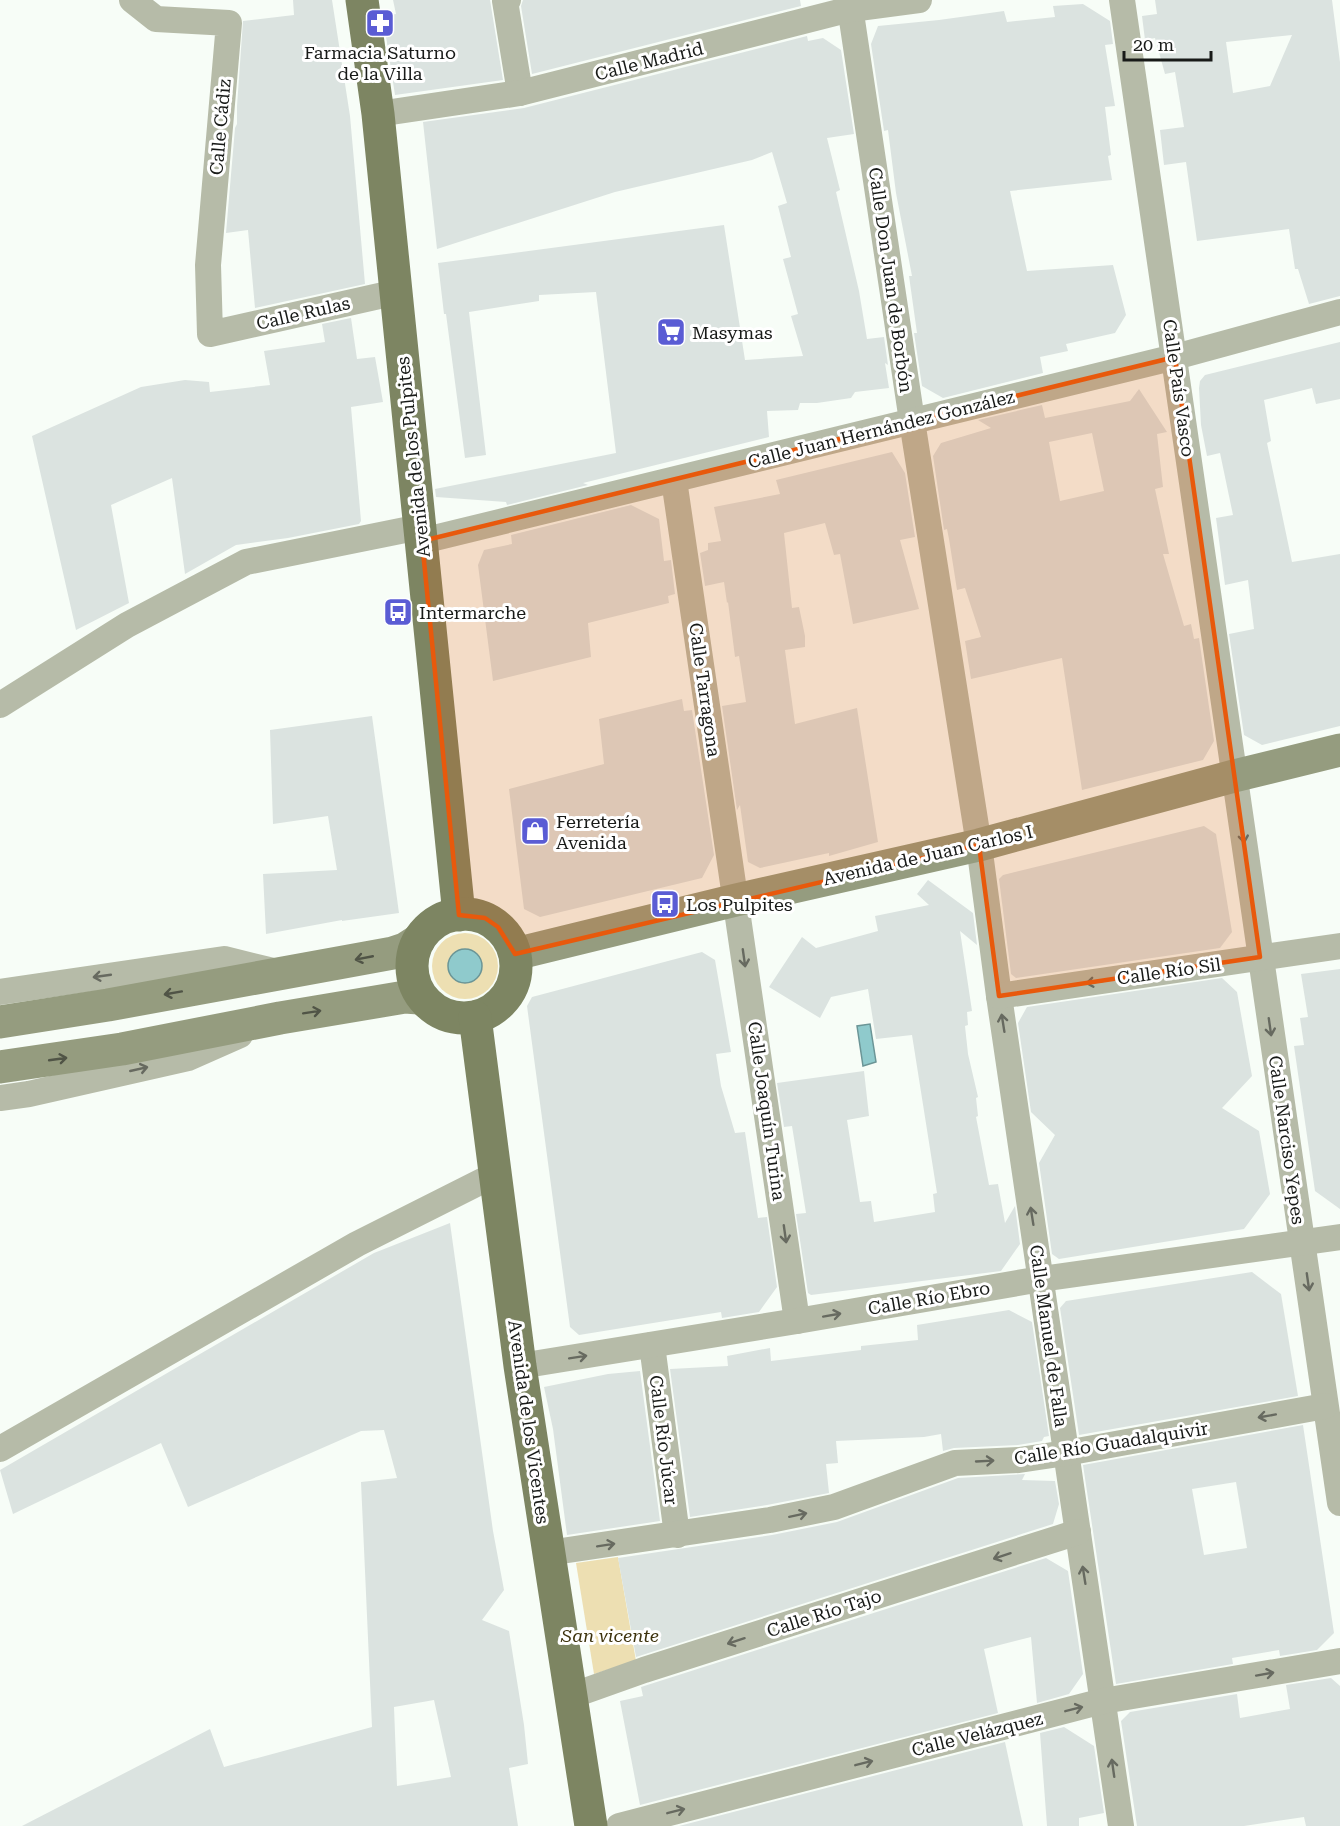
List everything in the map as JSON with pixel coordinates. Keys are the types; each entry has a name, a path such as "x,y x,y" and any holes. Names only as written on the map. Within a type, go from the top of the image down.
{"main road":[{"name":"Avenida de los Pulpites","path":"362,0 378,114 397,292 459,915"},
{"name":"Avenida de Juan Carlos I","path":"515,954 736,900 979,845 1234,776 1340,750"},
{"path":"0,1022 283,974 393,952 405,949 419,940 437,921 459,915 485,918 508,938 515,954 517,968 514,984 498,1007 486,1014 475,1017 453,1017 434,1009 418,991 412,966 419,940"},
{"path":"0,1067 122,1049 280,1018 405,997 425,1001"},
{"name":"Avenida de los Vicentes","path":"475,1017 520,1366 591,1826"}],"street":[{"name":"Calle Cádiz","path":"132,0 156,19 229,23 208,265 210,334"},
{"path":"508,0 505,1 520,93"},
{"name":"Calle Madrid","path":"378,114 520,93 850,5 919,0"},
{"name":"Calle País Vasco","path":"1122,0 1234,776"},
{"name":"Calle Don Juan de Borbón","path":"850,5 912,421 979,845"},
{"name":"Calle Rulas","path":"210,334 397,292"},
{"name":"Calle Juan Hernández González","path":"0,705 127,625 246,562 421,534 674,480 1174,357 1340,312"},
{"name":"Calle Tarragona","path":"674,480 736,900"},
{"name":"Calle Narciso Yepes","path":"1234,776 1340,1503"},
{"name":"Calle Manuel de Falla","path":"979,845 999,996 1121,1826"},
{"name":"Calle Joaquín Turina","path":"736,900 797,1321"},
{"name":"Calle Río Sil","path":"999,996 1340,946"},
{"path":"0,992 224,959 283,974"},
{"path":"0,1098 29,1094 188,1058 280,1018"},
{"path":"0,1449 357,1244 494,1175"},
{"name":"Calle Río Ebro","path":"520,1366 1041,1279 1340,1237"},
{"name":"Calle Río Júcar","path":"652,1345 676,1535"},
{"name":"Calle Río Guadalquivir","path":"548,1553 770,1520 834,1507 955,1463 1019,1460 1066,1453 1325,1406"},
{"name":"Calle Río Tajo","path":"570,1696 1078,1532"},
{"name":"Calle Velázquez","path":"619,1826 1103,1701 1340,1661"}],"highlighted area":[{"path":"1175,357 1260,957 999,996 979,845 515,954 498,927 485,918 459,915 422,541"}],"green space":[{"path":"465,933 478,935 488,943 496,953 498,966 496,979 488,989 478,997 465,999 452,997 442,989 434,979 432,966 434,953 442,943 452,935"},
{"name":"San vicente","path":"618,1557 636,1661 594,1674 576,1563"}],"water":[{"path":"465,949 477,954 482,966 477,978 465,983 453,978 448,966 453,954"},
{"path":"870,1024 876,1062 863,1066 857,1026"}],"building":[{"path":"293,0 332,0 350,116 365,284 255,308 248,230 226,233 237,124 243,21 294,15"},
{"path":"393,0 490,0 503,80 395,95 383,17 396,14"},
{"path":"523,0 800,0 801,6 532,74 521,6"},
{"path":"1155,0 1332,0 1340,62 1340,296 1309,304 1298,269 1295,269 1289,229 1197,241 1186,162 1164,165 1160,130 1184,127 1175,72 1165,74 1155,38 1145,40 1142,16 1157,14","holes":["1292,35 1270,86 1233,93 1226,42"]},
{"path":"1083,4 1110,21 1113,44 1105,45 1115,106 1105,107 1112,180 1010,191 1027,271 1113,265 1126,315 1115,333 1066,344 1068,351 1040,357 1043,373 943,398 922,386 914,333 917,333 909,276 912,276 896,193 888,130 884,131 871,44 878,26 1004,11 1007,22 1055,17 1053,6"},
{"path":"807,36 808,41 823,38 841,50 854,134 827,138 840,190 836,192 859,291 867,339 884,337 889,388 855,392 851,398 800,403 798,410 767,411 769,437 583,483 588,485 507,505 506,502 436,497 435,489 616,453 596,292 539,295 539,301 469,312 486,455 465,458 438,263 724,225 745,360 803,356 791,316 798,314 783,259 791,257 778,206 787,203 772,152 752,160 615,192 437,249 423,122 524,108"},
{"path":"351,318 357,359 375,357 383,402 351,407 361,521 359,524 288,538 236,545 185,574 172,478 111,505 129,603 76,630 32,436 141,387 185,380 209,382 210,392 270,385 264,351 325,342 322,324"},
{"path":"1340,342 1340,399 1316,404 1312,388 1264,400 1271,441 1267,443 1292,562 1340,554 1340,726 1262,745 1244,735 1229,634 1254,629 1248,580 1225,585 1216,518 1233,515 1220,453 1207,456 1201,425 1200,381 1205,375"},
{"path":"1139,389 1167,432 1157,434 1163,487 1155,489 1169,554 1163,554 1184,626 1191,624 1194,639 1199,638 1214,741 1203,760 1082,790 1062,658 971,679 965,641 981,637 965,588 957,590 947,529 944,530 933,456 941,443 991,428 978,420 1042,405 1045,418 1130,401","holes":["1092,433 1104,491 1060,501 1049,442"]},
{"path":"892,452 905,473 915,537 900,540 919,609 853,624 840,554 834,555 825,523 784,533 792,608 799,607 805,636 805,647 785,650 795,724 857,708 878,842 829,856 829,853 760,868 748,862 740,805 737,810 722,706 746,702 739,656 735,657 724,582 705,586 700,553 708,550 708,543 721,541 714,507 780,494 776,480"},
{"path":"631,505 659,519 664,561 671,560 675,594 668,596 669,603 588,623 591,657 493,681 478,565 484,550 512,544 511,535"},
{"path":"682,699 684,711 692,710 714,855 702,878 540,917 524,909 509,789 604,764 599,719"},
{"path":"372,716 399,913 342,920 266,934 263,874 337,870 328,816 273,824 270,730"},
{"path":"1204,826 1216,834 1232,932 1220,948 1016,978 1011,974 999,879 1003,875"},
{"path":"928,880 973,913 977,945 960,931 972,1011 967,1012 968,1025 965,1026 968,1054 978,1097 976,1098 978,1116 976,1117 989,1185 998,1184 1005,1223 1015,1206 1020,1244 1001,1271 811,1295 808,1293 796,1214 806,1213 792,1126 784,1127 777,1083 864,1071 869,1116 847,1120 860,1202 871,1201 874,1222 935,1212 933,1194 937,1193 912,1035 876,1039 868,989 831,997 820,1018 769,987 802,937 816,948 878,931 875,916 929,905 917,894"},
{"path":"702,952 715,960 731,1052 716,1054 721,1086 735,1133 745,1132 758,1218 767,1217 777,1287 759,1312 722,1318 721,1312 579,1335 570,1327 527,1006 532,997"},
{"path":"1340,969 1340,1209 1315,1191 1294,1046 1304,1045 1300,1018 1308,1017 1301,974"},
{"path":"1222,978 1237,992 1252,1076 1222,1108 1259,1131 1270,1194 1244,1229 1059,1259 1052,1254 1039,1163 1055,1135 1031,1112 1018,1023 1027,1007"},
{"path":"450,1223 493,1531 504,1590 482,1620 509,1631 524,1725 528,1764 509,1768 518,1826 22,1826 210,1729 224,1767 372,1727 361,1482 397,1478 384,1430 361,1431 188,1507 161,1443 13,1514 0,1470 374,1253","holes":["434,1700 451,1777 397,1786 394,1707"]},
{"path":"1252,1272 1281,1294 1298,1396 1079,1435 1060,1308 1066,1301"},
{"path":"1009,1310 1032,1322 1049,1436 1044,1437 1042,1441 1018,1445 954,1448 943,1451 941,1434 924,1437 836,1441 838,1463 826,1464 829,1493 690,1517 670,1369 728,1366 727,1356 770,1348 771,1361 861,1350 861,1346 918,1340 917,1325"},
{"path":"640,1371 660,1521 567,1535 553,1429 544,1387 608,1374"},
{"path":"1303,1425 1334,1633 1317,1650 1280,1656 1279,1650 1232,1658 1233,1664 1116,1684 1083,1465","holes":["1236,1482 1247,1548 1204,1555 1192,1489"]},
{"path":"1025,1474 1022,1480 1055,1481 1059,1504 1053,1524 636,1657 618,1558 772,1535 837,1522 958,1478"},
{"path":"1046,1558 1068,1571 1083,1674 1069,1694 1037,1703 1031,1637 984,1649 998,1713 640,1805 620,1701 643,1696 641,1687"},
{"path":"1331,1678 1340,1686 1340,1826 1306,1826 1304,1817 1244,1826 1137,1826 1121,1721 1130,1712 1237,1694 1240,1718 1290,1709 1286,1685"},
{"path":"1064,1727 1094,1746 1104,1813 1079,1818 1079,1826 1047,1826 1040,1733"},
{"path":"1005,1742 1023,1826 679,1826"}],"place":[{"name":"Farmacia Saturno de la Villa","path":"380,23"},
{"name":"Masymas","path":"671,332"},
{"name":"Intermarche","path":"398,612"},
{"name":"Ferretería Avenida","path":"535,831"},
{"name":"Los Pulpites","path":"665,904"}]}
